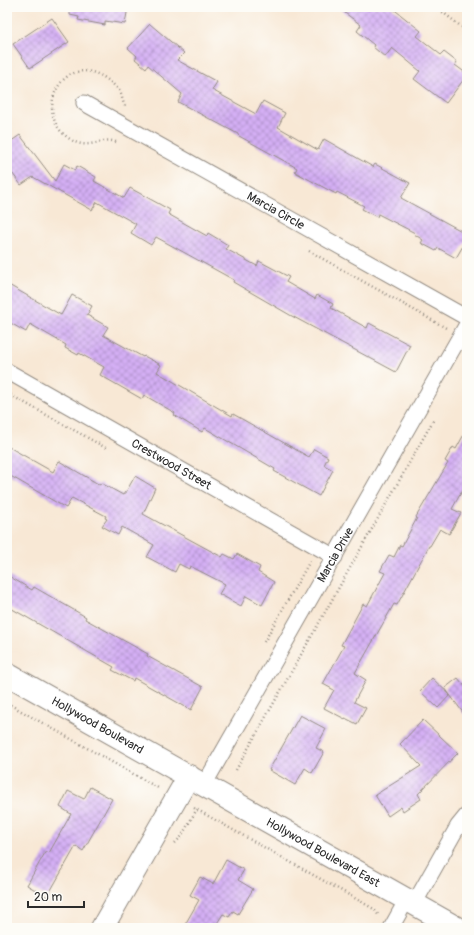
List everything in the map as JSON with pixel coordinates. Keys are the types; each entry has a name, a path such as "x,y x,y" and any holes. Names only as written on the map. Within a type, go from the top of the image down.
{"street":[{"name":"Marcia Circle","path":"84,103 467,318"},
{"name":"Marcia Drive","path":"196,780 335,557 467,324"},
{"name":"Crestwood Street","path":"7,371 335,557"},
{"name":"Hollywood Boulevard","path":"7,674 196,780"},
{"path":"102,928 176,798 196,780"},
{"name":"Hollywood Boulevard East","path":"196,780 411,902 432,922 457,928"},
{"path":"392,927 411,902 458,826 467,815"}],"path":[{"path":"436,7 467,31"},
{"path":"236,770 436,417"},
{"path":"7,703 374,909 382,919 392,927"}],"building":[{"path":"70,7 128,7 125,24 105,21 105,25 78,20 79,17 70,15"},
{"path":"337,7 391,7 421,31 417,36 441,55 444,52 457,62 455,65 467,75 446,103 414,79 420,71 392,48 385,57 373,47 374,45 357,31 361,25"},
{"path":"52,18 69,42 30,68 13,44"},
{"path":"150,24 184,53 177,60 217,82 212,90 256,114 263,101 285,113 278,127 318,150 324,139 373,167 375,164 410,183 401,198 467,234 467,239 456,258 438,248 436,251 421,243 423,240 414,234 415,233 378,214 377,217 362,209 364,206 337,192 336,194 295,172 297,168 178,102 182,94 148,65 146,68 135,59 137,56 128,48"},
{"path":"20,135 55,181 64,164 75,170 77,166 96,177 94,181 124,198 130,188 170,210 168,214 207,236 208,233 228,245 226,249 257,266 259,261 289,277 286,282 315,299 317,295 333,304 331,308 367,328 369,323 410,345 396,372 290,315 233,282 234,280 156,237 151,245 131,233 136,224 97,202 92,210 33,177 21,185 7,166 7,144"},
{"path":"7,284 61,315 72,295 92,306 87,315 108,327 103,335 161,365 157,372 232,416 233,414 309,457 314,449 328,457 324,465 333,470 319,496 274,471 275,469 205,428 202,432 174,415 175,413 144,395 142,399 100,375 104,367 79,353 78,355 65,348 66,345 30,324 26,332 7,321"},
{"path":"467,429 467,482 452,509 461,513 449,534 440,529 429,546 397,605 394,604 355,673 366,680 354,702 366,708 357,724 324,708 334,690 323,684 344,646 341,645 363,604 367,606 385,573 380,571 389,555 394,557 400,545 402,546 417,518 416,517 448,463 445,461 453,447 456,449"},
{"path":"7,446 53,472 59,461 100,485 101,483 123,495 135,476 155,488 143,514 222,557 224,554 234,559 237,554 260,567 258,572 274,582 262,605 246,596 241,606 219,594 225,584 190,566 189,569 179,564 175,572 147,557 154,545 122,527 118,535 102,526 107,519 105,518 106,516 72,498 66,508 7,474"},
{"path":"7,575 32,590 34,587 86,617 85,619 148,654 147,656 203,687 191,710 134,678 133,681 112,670 114,667 7,606"},
{"path":"432,678 450,695 438,708 420,691"},
{"path":"458,678 467,689 467,718 445,688"},
{"path":"300,715 326,729 316,748 324,752 312,773 305,768 295,785 269,770"},
{"path":"423,720 458,753 418,794 421,799 403,811 401,807 388,816 375,795 421,766 400,744"},
{"path":"90,787 112,799 83,851 76,846 47,897 27,885 46,851 49,853 71,814 60,807 68,791 84,799"},
{"path":"226,860 244,870 238,880 253,889 238,914 233,911 229,917 223,914 214,928 183,928 199,900 190,895 200,877 213,884"}]}
